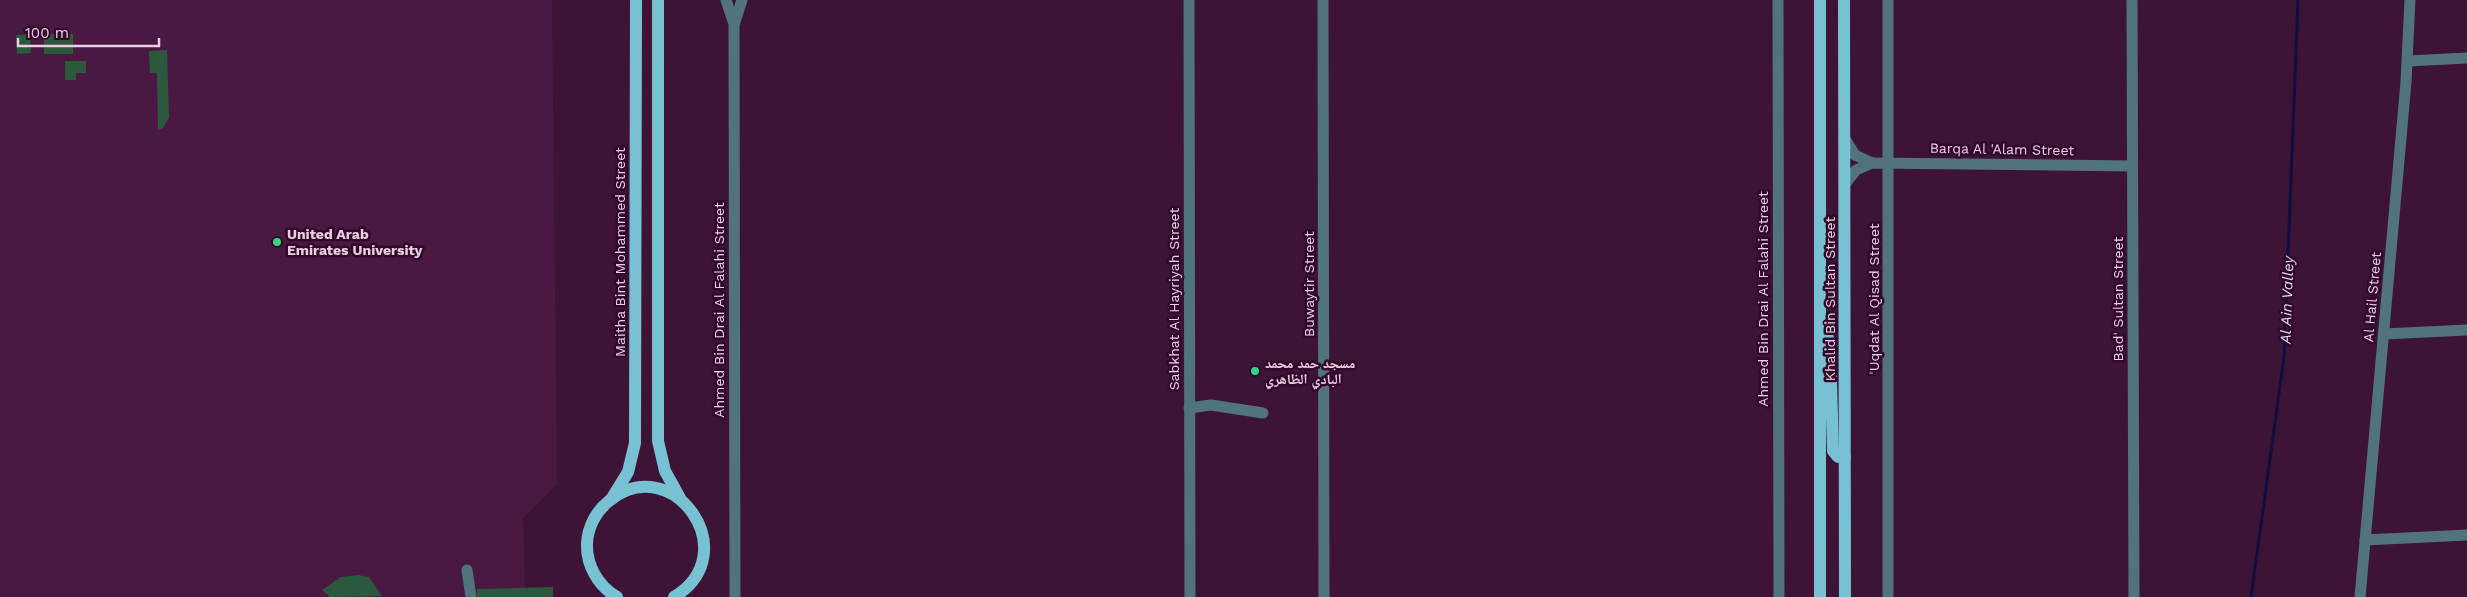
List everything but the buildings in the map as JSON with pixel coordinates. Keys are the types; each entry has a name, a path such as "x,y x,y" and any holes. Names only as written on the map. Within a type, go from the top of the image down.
{"main road":[{"name":"Maitha Bint Mohammed Street","path":"612,594 590,565 588,537 594,519 612,498 628,472 636,442 636,0"},
{"path":"658,0 658,433 660,456 665,471 680,498 698,519 704,546 698,572 677,596"},
{"name":"Khalid Bin Sultan Street","path":"1820,0 1820,597"},
{"name":"Khalid Bin Sultan Street","path":"1844,0 1845,597"},
{"path":"1820,313 1827,329 1830,347 1833,451 1838,457 1845,458"},
{"path":"612,498 621,493 641,488 661,489 680,498"}],"street":[{"name":"Ahmed Bin Drai Al Falahi Street","path":"726,0 734,24 735,597"},
{"name":"Ahmed Bin Drai Al Falahi Street","path":"734,24 742,0"},
{"name":"Sabkhat Al Hayriyah Street","path":"1189,0 1190,597"},
{"name":"Buwaytir Street","path":"1323,0 1324,597"},
{"name":"Ahmed Bin Drai Al Falahi Street","path":"1778,0 1779,597"},
{"name":"'Uqdat Al Qisad Street","path":"1888,0 1888,597"},
{"name":"Bad' Sultan Street","path":"2132,0 2134,597"},
{"name":"Al Hail Street","path":"2360,597 2408,61 2410,0"},
{"path":"2408,61 2467,58"},
{"path":"1845,139 1855,154 1872,163"},
{"path":"1845,184 1856,170 1872,163"},
{"name":"Barqa Al 'Alam Street","path":"1872,163 2132,166"},
{"path":"2384,334 2467,330"},
{"path":"1189,408 1211,405 1263,413"},
{"path":"2365,540 2467,536"},
{"path":"467,570 471,597"}],"shaded area":[{"name":"United Arab Emirates University","path":"0,0 552,0 557,484 523,518 525,588 553,587 553,597 0,597"}],"green space":[{"path":"30,34 31,53 17,54 16,35"},
{"path":"44,34 73,34 73,54 44,54"},
{"path":"167,50 169,118 163,128 158,130 157,73 150,73 149,51"},
{"path":"65,61 86,61 86,73 76,73 76,80 65,80"},
{"path":"358,575 369,577 382,596 330,597 322,590 341,577"},
{"path":"553,587 553,597 477,597 477,589"}],"waterway":[{"name":"Al Ain Valley","path":"2251,597 2284,357 2298,0"}],"place":[{"name":"United Arab Emirates University","path":"277,242"},
{"name":"مسجد حمد محمد البادي الظاهري","path":"1255,371"}]}
